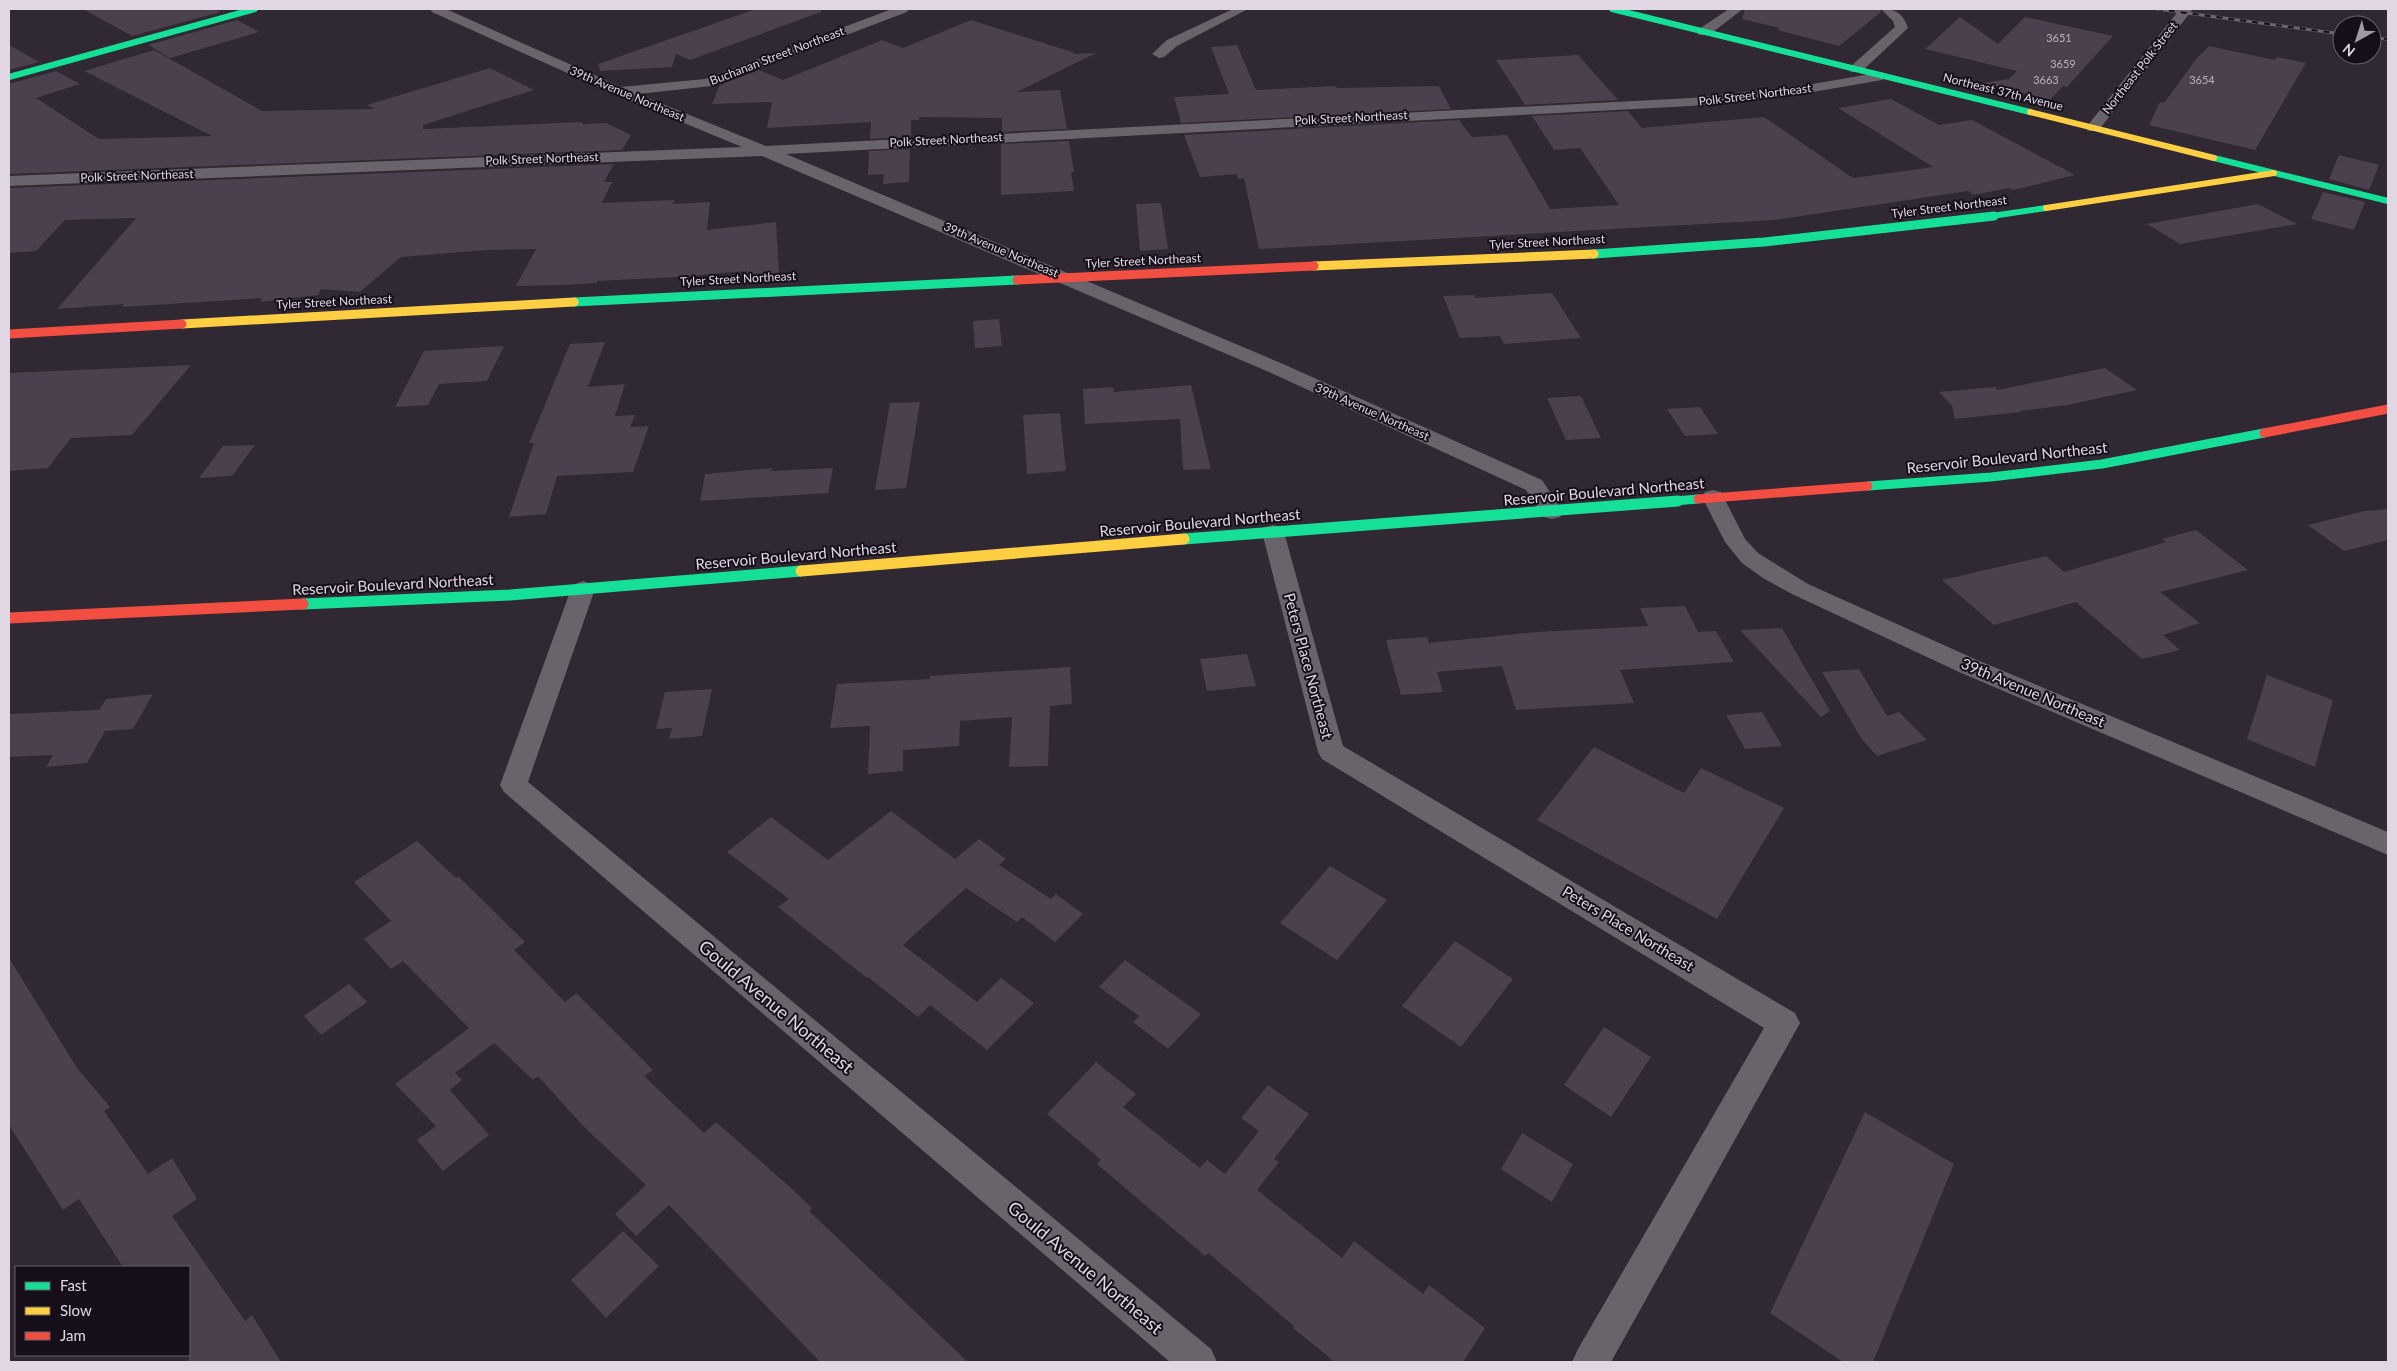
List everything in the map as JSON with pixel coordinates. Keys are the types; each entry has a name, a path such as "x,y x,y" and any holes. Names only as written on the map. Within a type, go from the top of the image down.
{"street":[{"path":"9,77 255,9"},
{"name":"39th Avenue Northeast","path":"436,9 619,92 1067,278 1276,368 1534,485 1552,512"},
{"name":"Buchanan Street Northeast","path":"619,92 707,83 903,9"},
{"path":"1159,54 1172,43 1242,9"},
{"name":"Northeast 37th Avenue","path":"1612,9 2388,201"},
{"path":"1704,32 1737,9"},
{"path":"1856,70 1902,28 1899,19 1887,9"},
{"name":"Northeast Polk Street","path":"2093,128 2164,34 2187,9"},
{"name":"Polk Street Northeast","path":"9,181 763,151 1691,102 1807,89 1882,76"},
{"name":"Tyler Street Northeast","path":"9,334 702,294 1627,252 1804,239 1982,218 2274,173"},
{"name":"Reservoir Boulevard Northeast","path":"9,618 500,595 1273,532 1552,512 1714,497 1991,477 2102,464 2388,410"},
{"name":"39th Avenue Northeast","path":"1714,497 1736,542 1750,558 1771,573 1800,589 1968,666 2388,844"},
{"name":"Peters Place Northeast","path":"1273,532 1331,752 1784,1023 1591,1362"},
{"name":"Gould Avenue Northeast","path":"583,589 513,785 1198,1362"}],"building":[{"path":"83,9 214,9 221,12 132,36"},
{"path":"756,9 821,9 821,12 690,60 676,54 672,67 600,71 598,64"},
{"path":"1745,9 1879,9 1881,12 1839,46 1777,30 1780,28 1742,19"},
{"path":"1960,17 1998,44 2025,17 2113,36 2067,87 2063,86 2050,100 1982,83 2009,79 2017,71 1925,49"},
{"path":"237,20 259,32 170,58 148,45"},
{"path":"971,20 1075,53 1072,54 1096,53 1017,92 1060,90 1067,129 1002,132 1002,118 920,117 919,120 911,120 911,137 870,139 871,122 767,128 772,102 712,104 720,85 759,70 783,80 882,40 903,48"},
{"path":"9,45 39,62 9,70"},
{"path":"1237,45 1256,90 1336,86 1337,88 1439,86 1451,109 1181,123 1174,97 1229,94 1211,47"},
{"path":"2209,46 2275,60 2277,57 2306,63 2255,150 2149,125 2160,102 2164,103 2197,58"},
{"path":"154,50 262,111 375,109 367,105 490,68 534,90 423,125 423,129 583,122 582,124 606,123 631,135 622,150 9,174 9,84 56,71 80,84 36,98 99,139 212,136 84,71"},
{"path":"1578,55 1618,100 1525,105 1496,60"},
{"path":"1891,99 1939,125 1972,120 2075,175 2013,190 2009,188 1973,195 1968,191 1775,220 1259,249 1244,178 1238,179 1237,174 1200,177 1184,135 1459,120 1472,137 1507,135 1550,209 1619,205 1580,148 1554,150 1532,116 1628,111 1642,128 1764,117 1853,178 1933,167 1838,108"},
{"path":"1069,141 1074,172 1071,172 1074,191 1001,195 1001,144"},
{"path":"910,149 909,182 883,184 884,174 868,175 869,151"},
{"path":"2339,155 2379,165 2369,190 2329,179"},
{"path":"614,164 604,182 612,182 602,203 675,200 672,204 710,202 707,230 776,222 779,273 746,274 747,271 597,281 597,283 516,286 536,249 487,250 401,257 360,292 321,289 318,295 260,302 262,298 57,309 136,218 65,220 36,251 9,253 9,188"},
{"path":"2323,192 2365,202 2354,230 2311,219"},
{"path":"1161,203 1168,249 1140,251 1136,204"},
{"path":"2258,204 2297,224 2180,244 2147,224"},
{"path":"1552,293 1581,338 1504,344 1500,336 1460,338 1443,296 1474,295 1475,298"},
{"path":"999,319 1002,346 975,348 973,321"},
{"path":"605,342 588,387 625,384 615,416 635,415 630,427 649,426 633,472 557,476 546,514 509,517 534,443 529,443 570,344"},
{"path":"504,346 487,381 439,384 428,405 395,407 424,351"},
{"path":"191,365 132,435 71,438 48,468 9,471 9,373"},
{"path":"2105,368 2137,390 2067,405 1955,419 1952,406 1939,392 1995,387 1998,390"},
{"path":"1191,385 1211,469 1183,470 1180,419 1085,424 1083,389 1113,387 1114,392"},
{"path":"1581,396 1601,438 1566,440 1547,398"},
{"path":"920,402 906,488 875,490 890,403"},
{"path":"1700,407 1718,434 1685,436 1667,409"},
{"path":"1060,413 1066,471 1027,474 1023,415"},
{"path":"255,445 232,476 199,478 223,446"},
{"path":"772,468 771,471 833,468 828,493 700,501 705,474"},
{"path":"2388,509 2388,540 2344,551 2308,525 2365,511"},
{"path":"2196,530 2248,570 2160,592 2200,623 2163,635 2180,650 2142,659 2076,602 1994,625 1942,580 2046,556 2064,572 2166,542 2162,539"},
{"path":"1685,606 1698,632 1716,631 1734,662 1620,670 1634,703 1516,710 1502,666 1437,672 1443,692 1401,695 1386,640 1427,637 1429,643 1537,632 1648,626 1640,608"},
{"path":"1782,628 1830,711 1821,717 1740,630"},
{"path":"1247,654 1256,686 1207,691 1200,659"},
{"path":"1070,667 1072,704 1050,706 1048,766 1009,767 1012,717 960,721 959,746 903,750 903,771 868,774 870,726 830,728 837,684 930,679 930,676"},
{"path":"1859,669 1887,716 1899,712 1927,740 1877,756 1861,738 1822,672"},
{"path":"2267,675 2333,700 2315,767 2247,739"},
{"path":"712,689 702,736 669,739 672,728 656,729 665,692"},
{"path":"153,694 133,729 105,731 87,763 46,767 53,755 9,757 9,714 99,710 106,699"},
{"path":"1762,712 1782,746 1745,749 1726,715"},
{"path":"1594,747 1684,793 1701,768 1784,808 1717,919 1537,820"},
{"path":"891,811 955,859 979,839 1006,859 999,865 1051,899 1056,894 1083,914 1055,942 1022,917 1017,922 966,888 903,945 977,1002 1001,978 1034,1003 987,1050 930,1005 918,1017 778,907 789,899 727,852 771,817 828,860"},
{"path":"417,841 456,878 458,876 525,942 514,950 565,1002 576,993 653,1070 644,1076 704,1133 716,1122 790,1187 812,1208 809,1211 968,1362 820,1362 669,1205 636,1236 615,1214 646,1185 583,1126 538,1076 533,1080 494,1043 455,1073 462,1080 450,1090 489,1135 443,1171 417,1140 436,1126 395,1084 469,1028 403,961 391,969 364,939 391,921 354,882"},
{"path":"1330,866 1387,900 1337,960 1280,923"},
{"path":"1455,941 1513,979 1461,1047 1402,1006"},
{"path":"9,958 77,1068 110,1107 104,1111 148,1174 172,1158 197,1199 172,1216 245,1321 252,1315 281,1362 189,1362 190,1266 122,1266 79,1199 63,1210 9,1125"},
{"path":"1125,960 1201,1014 1168,1049 1133,1022 1139,1016 1099,987"},
{"path":"349,984 367,1002 321,1035 304,1016"},
{"path":"1604,1027 1651,1057 1611,1117 1564,1085"},
{"path":"1096,1062 1136,1094 1123,1107 1200,1168 1207,1160 1225,1174 1259,1131 1241,1118 1268,1085 1309,1114 1274,1159 1279,1162 1257,1190 1342,1258 1354,1241 1423,1294 1429,1285 1485,1328 1463,1362 1335,1362 1293,1328 1294,1326 1208,1253 1205,1256 1097,1164 1101,1160 1047,1114"},
{"path":"1865,1112 1954,1164 1873,1362 1843,1362 1770,1313"},
{"path":"1522,1133 1573,1164 1552,1202 1501,1169"},
{"path":"623,1231 659,1266 606,1318 571,1280"}],"railway":[{"path":"2157,9 2332,33"},
{"path":"2382,39 2388,39"}],"traffic: fast":[{"path":"9,77 255,9"},
{"path":"1612,9 2030,112"},
{"path":"2214,158 2388,201"},
{"path":"1594,254 1820,237 2046,208"},
{"path":"574,302 1017,280"},
{"path":"1868,486 1991,477 2102,464 2264,433"},
{"path":"1184,539 1698,499"},
{"path":"303,604 510,595 801,571"}],"traffic: slow":[{"path":"2030,112 2214,158"},
{"path":"2046,208 2274,173"},
{"path":"1314,266 1594,254"},
{"path":"182,324 574,302"},
{"path":"801,571 1184,539"}],"traffic: jam":[{"path":"1017,280 1314,266"},
{"path":"9,334 182,324"},
{"path":"2264,433 2388,409"},
{"path":"1698,499 1868,486"},
{"path":"9,618 303,604"}]}
